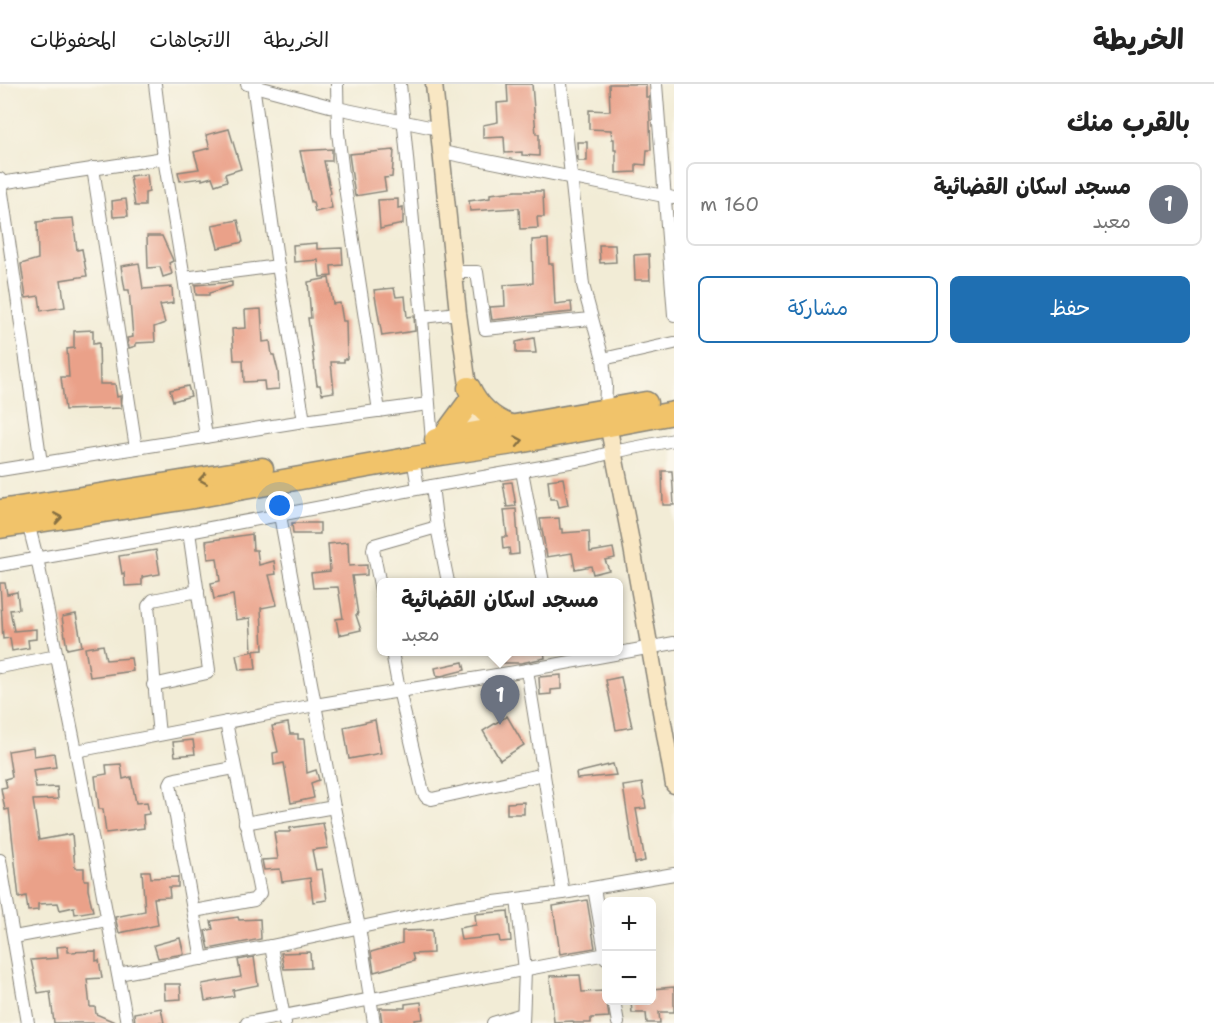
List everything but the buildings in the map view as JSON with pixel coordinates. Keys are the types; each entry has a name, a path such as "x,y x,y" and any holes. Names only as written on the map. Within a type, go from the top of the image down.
{"highway":[{"path":"437,440 470,394 485,412 510,426"},
{"path":"0,511 437,440 475,440 607,418 674,398"},
{"path":"0,527 413,458 475,440 510,426 674,413"}],"street":[{"path":"155,84 206,437"},
{"path":"337,84 343,174 379,411"},
{"path":"400,84 428,404 437,440"},
{"path":"434,84 458,313 475,440"},
{"path":"561,84 583,285 603,359 607,418 651,648 674,785"},
{"path":"656,84 670,198 674,315"},
{"path":"304,421 251,85 337,108 439,129"},
{"path":"442,152 670,198"},
{"path":"42,463 0,181 164,158"},
{"path":"93,168 136,447"},
{"path":"184,278 278,266"},
{"path":"455,272 477,272 485,329 591,319"},
{"path":"422,317 458,313"},
{"path":"603,359 674,343"},
{"path":"0,470 304,421 428,404"},
{"path":"0,564 588,459 674,440"},
{"path":"413,458 418,488"},
{"path":"522,471 542,578"},
{"path":"274,483 334,807 359,927 374,1023"},
{"path":"432,486 447,578"},
{"path":"28,523 38,558 127,1023"},
{"path":"378,578 374,545 437,527"},
{"path":"153,685 209,672 189,532"},
{"path":"159,734 148,606 153,600 198,591"},
{"path":"623,653 674,644"},
{"path":"0,667 57,656"},
{"path":"393,656 423,792 429,799 544,774"},
{"path":"557,656 558,664"},
{"path":"76,751 315,705 604,656"},
{"path":"527,670 563,893"},
{"path":"194,911 254,900 259,896 225,722"},
{"path":"202,959 170,784 176,778 234,768"},
{"path":"245,823 334,807"},
{"path":"0,860 28,1023"},
{"path":"118,974 271,946 456,907 563,893 674,874"},
{"path":"594,888 605,951"},
{"path":"493,1023 523,1019 525,970 517,899"},
{"path":"14,937 107,920"},
{"path":"271,946 284,1020"},
{"path":"247,1023 284,1020 370,1000 602,957"},
{"path":"615,1005 618,1023"}],"place":[{"name":"مسجد اسكان القضائية","path":"500,725"}]}
